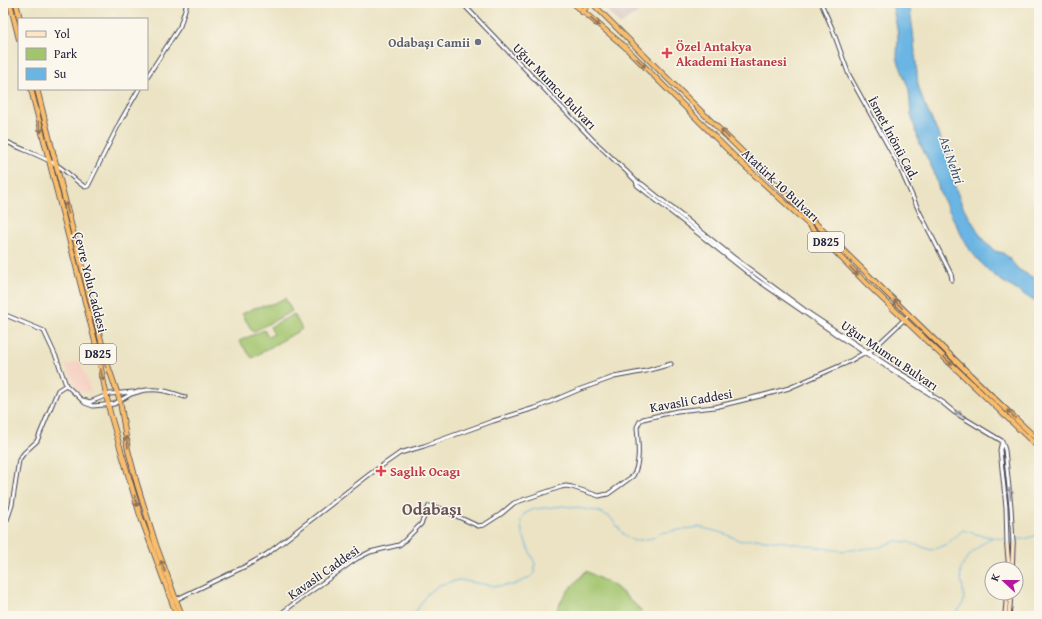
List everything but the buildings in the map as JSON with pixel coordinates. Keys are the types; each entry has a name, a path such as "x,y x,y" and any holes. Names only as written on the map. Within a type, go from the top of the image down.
{"highway":[{"path":"10,3 18,35"},
{"path":"16,3 20,18"},
{"name":"D825","path":"574,3 582,12"},
{"path":"582,12 591,3"},
{"name":"Atatürk 10 Bulvarı","path":"591,3 1039,441"},
{"name":"Atatürk 10 Bulvarı","path":"582,12 624,46 736,158 806,222 905,320 1039,448"},
{"name":"Çevre Yolu Caddesi","path":"31,90 95,342 108,405 140,515 177,616"},
{"name":"Çevre Yolu Caddesi","path":"37,90 99,335 120,401 128,450 136,484 175,600 182,616"}],"main road":[{"path":"1012,561 1013,543"},
{"path":"1008,545 1008,561"},
{"path":"1005,616 1006,601"},
{"path":"1009,616 1010,601"}],"street":[{"path":"148,75 180,26 187,3"},
{"name":"Uğur Mumcu Bulvarı","path":"462,3 592,140 636,181 637,185 744,271 944,403 954,412 1002,441"},
{"name":"İsmet İnönü Cad.","path":"821,3 851,80 898,164 919,211 951,274 952,280"},
{"path":"3,140 48,160 57,165 85,187 88,186 120,122 138,90"},
{"path":"3,314 44,331 57,359 66,384 85,403 93,406 114,404 131,394 141,391"},
{"name":"Kavasli Caddesi","path":"278,616 356,559 370,552 399,545 421,524 428,506 438,508 478,526 484,525 514,503 561,487 572,487 599,496 608,494 635,473 638,465 637,427 643,419 677,411 714,407 789,388 873,349 909,315"},
{"path":"175,600 246,566 267,554 370,474 400,453 538,407 614,377 646,371 670,364"},
{"path":"3,525 7,520 12,505 19,460 37,441 58,390 66,384"},
{"path":"76,395 82,400 90,402 98,400 106,395 154,389 164,390 185,397"},
{"path":"1002,441 1000,450 1008,545"},
{"path":"1002,441 1005,450 1013,543"}],"shaded area":[{"path":"601,3 650,3 620,25"},
{"path":"80,360 91,391 78,393 66,366"}],"green space":[{"path":"285,298 292,311 253,332 242,314 254,308 275,303"},
{"path":"294,314 302,329 252,358 239,341 264,330 268,337 274,334 270,327"},
{"path":"586,571 616,587 642,611 634,616 558,616 555,613 565,594"}],"water":[{"path":"892,3 909,3 918,85 924,103 947,153 954,184 962,205 984,241 995,251 1003,253 1018,269 1039,281 1039,304 1002,281 979,261 970,250 940,193 934,172 919,142 911,115 909,90 897,58 898,34"}],"waterway":[{"path":"413,616 427,594 439,585 459,580 495,586 513,585 529,578 535,572 535,564 522,533 521,521 524,514 534,509 564,506 597,511 610,517 625,536 634,541 653,538 660,533 699,527 723,533 741,541 755,539 841,551 881,547 895,541 908,542 931,550 947,544 963,530 1001,539 1023,539 1039,534"},
{"path":"953,616 962,606 964,599 961,575 962,566 979,546 992,537"}],"place":[{"name":"Odabaşı Camii","path":"478,42"},
{"name":"Özel Antakya Akademi Hastanesi","path":"667,53"},
{"name":"Saglık Ocagı","path":"381,471"}],"district":[{"name":"Odabaşı","path":"432,509"}],"water label":[{"name":"Asi Nehri","path":"952,160"}]}
